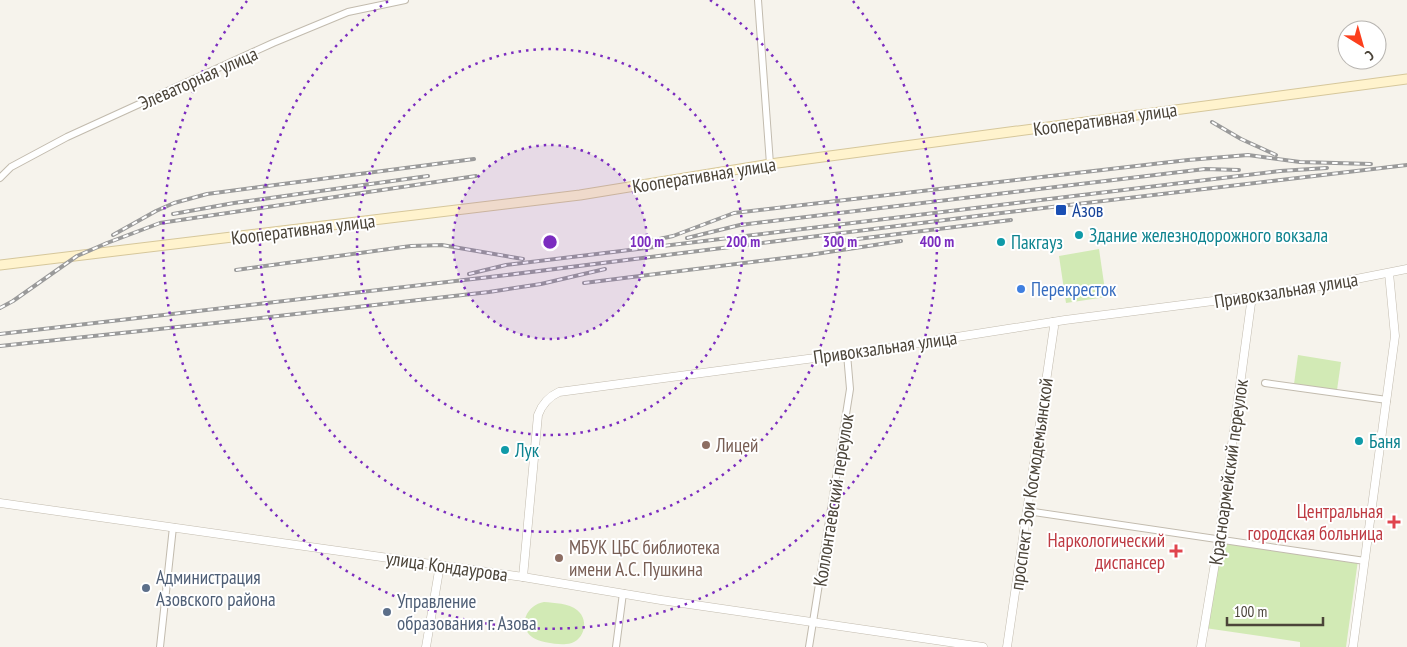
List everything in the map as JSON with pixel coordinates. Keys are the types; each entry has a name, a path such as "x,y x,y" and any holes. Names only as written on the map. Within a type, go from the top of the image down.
{"main road":[{"name":"Кооперативная улица","path":"0,265 580,195 770,164 1407,79"}],"street":[{"name":"Элеваторная улица","path":"0,178 11,167 67,137 273,43 348,12 405,0"},
{"path":"758,0 770,164"},
{"name":"Привокзальная улица","path":"523,576 538,415 546,399 559,392 847,354 1053,322 1252,296 1320,286 1406,269"},
{"path":"1353,647 1396,336 1389,273"},
{"name":"Красноармейский переулок","path":"1200,647 1219,539 1252,296"},
{"name":"проспект Зои Космодемьянской","path":"1007,647 1054,327 1053,322"},
{"name":"Коллонтаевский переулок","path":"809,647 850,389 847,354"},
{"path":"1265,383 1387,400"},
{"name":"улица Кондаурова","path":"0,503 523,576 661,600 983,647"},
{"path":"1027,511 1366,561"},
{"path":"160,647 173,527"},
{"path":"426,647 440,565"},
{"path":"616,647 623,593"}],"green space":[{"path":"1099,249 1106,297 1066,303 1059,256"},
{"path":"1298,355 1341,362 1337,390 1294,384"},
{"path":"1219,540 1358,560 1346,647 1300,647 1300,642 1205,628"},
{"path":"544,602 570,606 577,610 584,620 584,626 581,636 577,640 572,643 558,644 548,643 532,637 525,627 526,616 533,607"}],"railway":[{"path":"1212,122 1241,139 1276,155"},
{"path":"637,244 673,236 734,213 1188,160 1248,155 1300,162 1371,164"},
{"path":"113,235 174,203 207,194 474,159"},
{"path":"0,334 507,275 993,214 1407,165"},
{"path":"469,274 506,265 1280,171 1327,168"},
{"path":"687,238 740,225 1205,169 1239,170"},
{"path":"173,214 234,203 428,176"},
{"path":"0,308 77,256 160,223 476,176"},
{"path":"825,243 1011,220"},
{"path":"584,283 809,255 901,241"},
{"path":"236,270 411,246 442,245 523,259"},
{"path":"0,346 489,292 541,284 605,269"}],"place":[{"name":"Азов","path":"1061,210"},
{"name":"Здание железнодорожного вокзала","path":"1079,235"},
{"name":"Пакгауз","path":"1001,242"},
{"name":"Перекресток","path":"1021,289"},
{"name":"Баня","path":"1359,441"},
{"name":"Лицей","path":"706,445"},
{"name":"Лук","path":"505,450"},
{"name":"Центральная городская больница","path":"1394,522"},
{"name":"Наркологический диспансер","path":"1176,551"},
{"name":"МБУК ЦБС библиотека имени А.С. Пушкина","path":"559,558"},
{"name":"Администрация Азовского района","path":"146,588"},
{"name":"Управление образования г. Азова","path":"387,612"}]}
